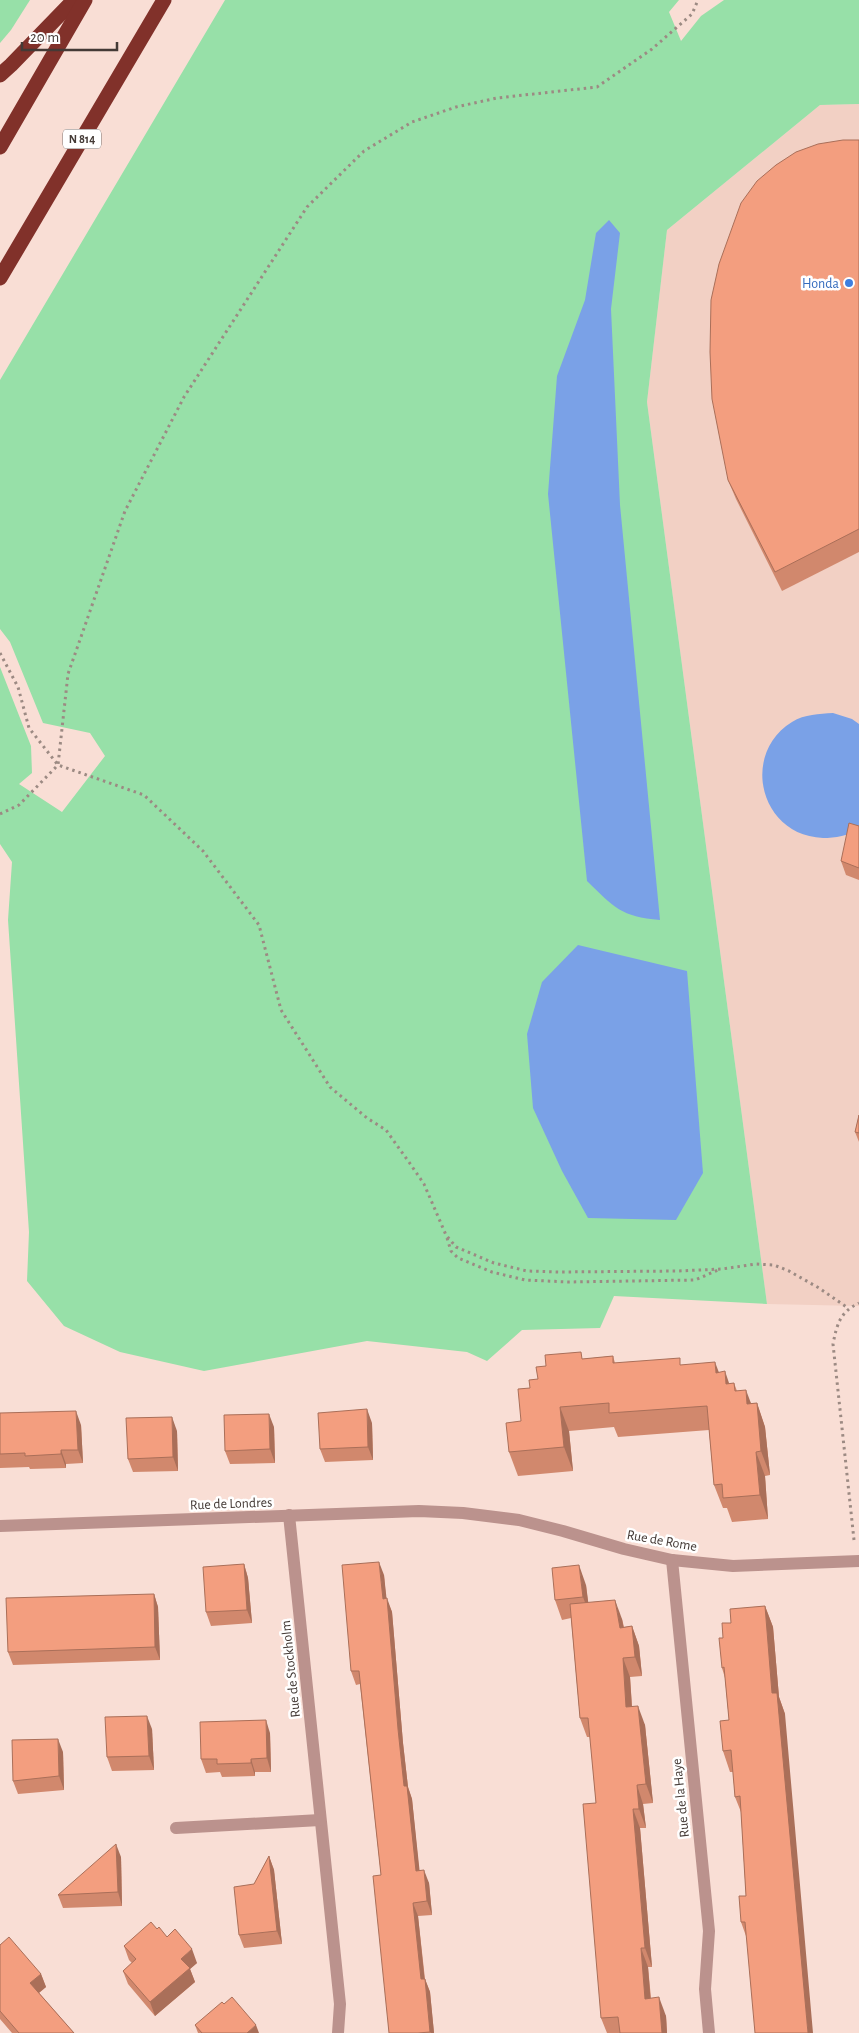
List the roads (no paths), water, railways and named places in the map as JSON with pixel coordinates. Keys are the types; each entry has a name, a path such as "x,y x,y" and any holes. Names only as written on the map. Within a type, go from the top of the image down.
{"highway":[{"path":"0,74 74,0"},
{"path":"0,148 85,0"},
{"name":"N 814","path":"0,278 164,0"}],"street":[{"name":"Rue de Londres","path":"0,1526 419,1511 463,1513"},
{"name":"Rue de Rome","path":"463,1513 519,1520 672,1560 733,1566 858,1560"},
{"name":"Rue de Stockholm","path":"289,1516 340,2004 338,2033"},
{"name":"Rue de la Haye","path":"672,1560 709,1931 705,1989 709,2033"},
{"path":"176,1828 320,1820"}],"water":[{"path":"609,220 620,233 611,309 620,505 660,920 647,919 619,909 604,898 587,881 548,494 557,376 585,300 596,233"},
{"path":"833,713 852,719 859,724 859,828 842,836 823,838 801,834 784,824 772,809 764,791 762,772 766,753 776,736 792,722 807,716"},
{"path":"578,945 687,971 703,1173 676,1220 588,1218 562,1171 533,1108 527,1034 542,982"}],"place":[{"name":"Honda","path":"849,283"}]}
